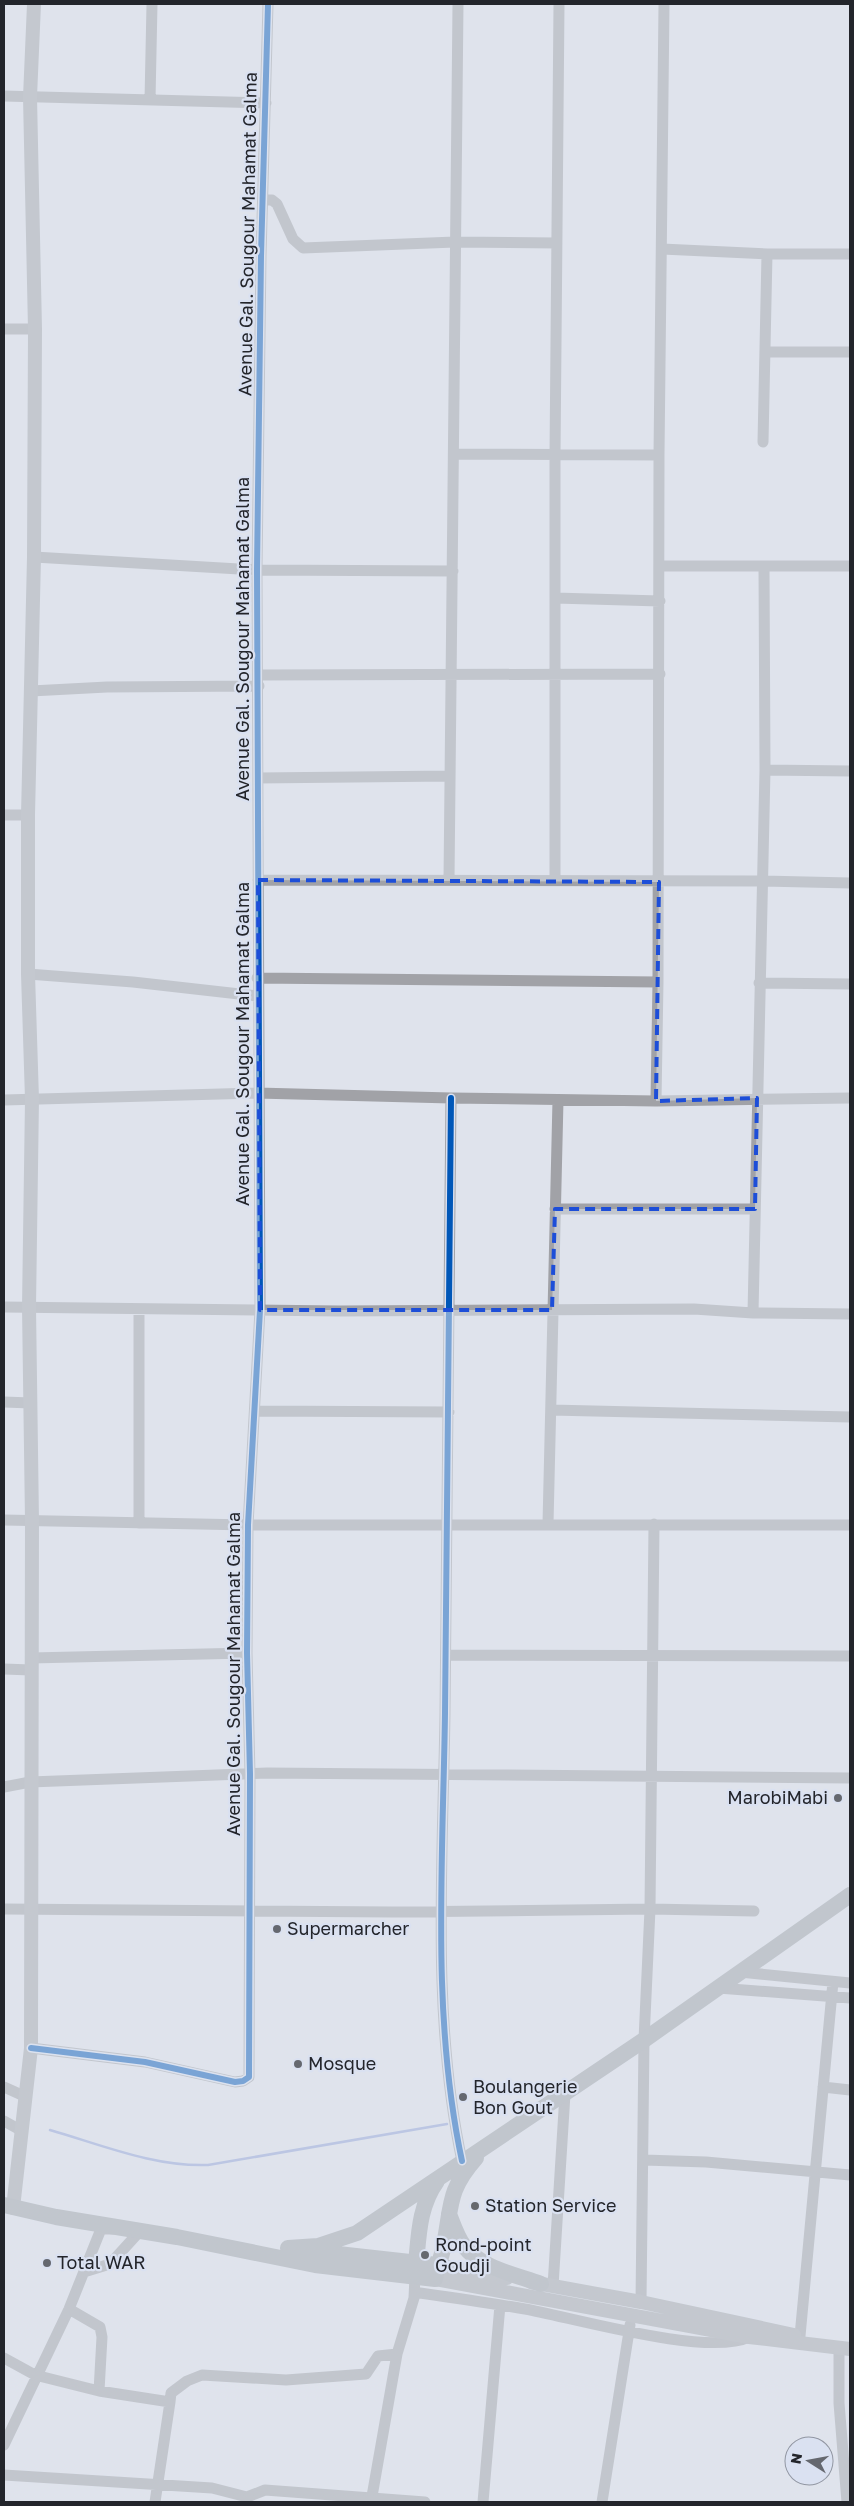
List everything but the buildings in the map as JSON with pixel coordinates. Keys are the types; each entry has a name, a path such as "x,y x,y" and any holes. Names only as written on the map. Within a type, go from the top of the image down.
{"highway":[{"path":"288,2248 318,2246 357,2233 644,2040 850,1895"},
{"path":"177,2237 288,2248 436,2272 444,2244 448,2213 456,2184 487,2145"},
{"path":"416,2269 428,2193 446,2173"},
{"path":"8,2206 315,2265 416,2269"},
{"path":"448,2213 461,2241 472,2254 484,2262 547,2285"}],"main road":[{"path":"8,2206 22,2131 24,2096 31,2048 30,1782 32,1521 30,1307 32,1099 28,974 28,815 34,557 35,329 30,97 34,4"},
{"path":"436,2272 547,2285 641,2302 800,2336 840,2348"},
{"path":"436,2272 501,2289 631,2316 749,2336 840,2348"}],"street":[{"path":"150,100 152,4"},
{"name":"Avenue Gal. Sougour Mahamat Galma","path":"31,2048 145,2062 235,2082 244,2081 249,2077 250,1774 247,1653 248,1525 260,1310 257,1093 259,681 257,570 268,4"},
{"path":"448,880 458,4"},
{"path":"555,880 555,455 560,4"},
{"path":"656,1101 660,674 659,455 664,4"},
{"path":"4,96 266,103"},
{"path":"263,200 272,200 277,204 293,239 303,248 455,242 557,243"},
{"path":"662,249 767,254 850,254"},
{"path":"763,442 767,254"},
{"path":"4,329 35,329"},
{"path":"766,352 850,352"},
{"path":"454,454 659,455"},
{"path":"34,557 257,570 452,571"},
{"path":"660,566 850,566"},
{"path":"753,1313 759,983 766,770 764,567"},
{"path":"555,598 660,601"},
{"path":"31,691 451,675 660,674"},
{"path":"766,770 850,771"},
{"path":"258,778 450,776"},
{"path":"4,814 28,815"},
{"path":"258,880 763,881 850,883"},
{"path":"28,974 133,982 257,996"},
{"path":"257,978 658,982"},
{"path":"759,983 850,984"},
{"path":"4,1100 257,1093 656,1101 850,1098"},
{"path":"451,1098 448,1523 442,1912 447,2080 462,2161"},
{"path":"548,1524 558,1100"},
{"path":"555,1209 755,1208"},
{"path":"4,1307 260,1310 694,1309 753,1313 850,1314"},
{"path":"139,1309 139,1524"},
{"path":"4,1402 30,1403"},
{"path":"551,1410 850,1417"},
{"path":"255,1411 449,1412"},
{"path":"4,1520 248,1525 448,1523 850,1524"},
{"path":"641,2302 644,2040 650,1909 654,1524"},
{"path":"4,1669 31,1664 247,1653"},
{"path":"446,1655 850,1656"},
{"path":"4,1787 30,1782 250,1774 850,1778"},
{"path":"4,1909 442,1912 650,1909 754,1911"},
{"path":"740,1972 850,1983"},
{"path":"800,2336 833,1982"},
{"path":"718,1988 850,1998"},
{"path":"4,2087 24,2096"},
{"path":"823,2087 850,2090"},
{"path":"547,2285 565,2094"},
{"path":"4,2121 22,2131"},
{"path":"644,2160 706,2162 850,2175"},
{"path":"4,2445 35,2375 69,2309 101,2229 132,2230"},
{"path":"84,2272 110,2264 132,2230"},
{"path":"416,2269 417,2296"},
{"path":"372,2501 396,2354 417,2296 436,2272"},
{"path":"417,2296 500,2305 688,2341 719,2344 738,2342 749,2336"},
{"path":"483,2502 500,2305"},
{"path":"69,2309 100,2326 102,2337 99,2391"},
{"path":"602,2502 631,2316"},
{"path":"840,2348 840,2404 847,2502"},
{"path":"155,2502 171,2394 187,2381 202,2375 286,2380 366,2374 378,2356 396,2354"},
{"path":"4,2358 35,2375 99,2391 170,2402"},
{"path":"4,2476 212,2488 248,2497 265,2490 372,2501 425,2502"}],"highlighted area":[{"path":"258,880 659,882 656,1101 757,1098 755,1209 555,1209 552,1310 260,1310"}],"waterway":[{"path":"50,2130 148,2159 188,2165 208,2165 447,2124"}],"cycle path":[{"path":"31,2048 145,2062 235,2082 243,2081 249,2077 250,1774 247,1653 248,1525 260,1310 257,570 261,256 268,4"},
{"path":"451,1098 441,1938 442,1995 446,2051 452,2106 462,2161"}],"place":[{"name":"MarobiMabi","path":"838,1798"},
{"name":"Supermarcher","path":"277,1929"},
{"name":"Mosque","path":"298,2064"},
{"name":"Boulangerie Bon Gout","path":"463,2097"},
{"name":"Station Service","path":"475,2206"},
{"name":"Rond-point Goudji","path":"425,2255"},
{"name":"Total WAR","path":"47,2263"}]}
